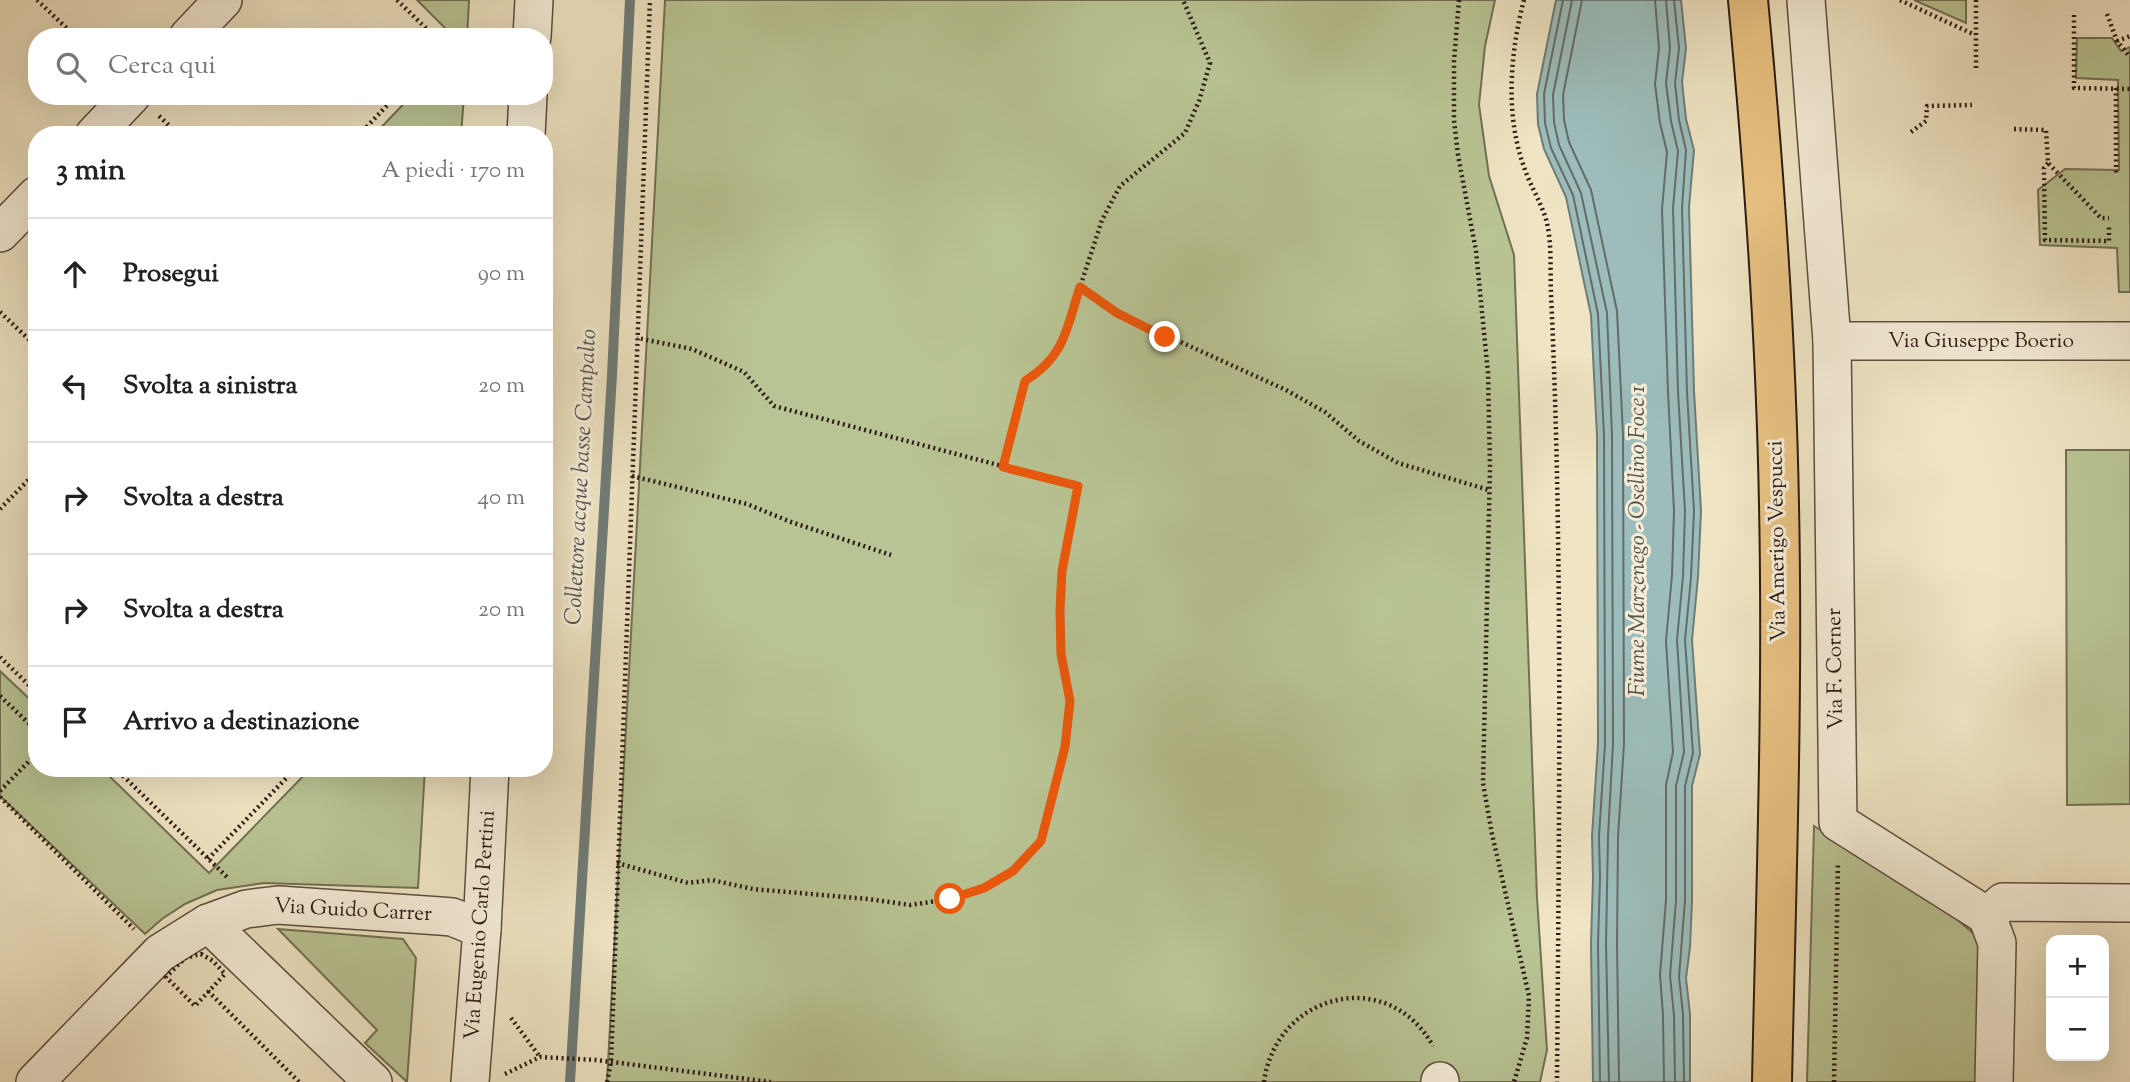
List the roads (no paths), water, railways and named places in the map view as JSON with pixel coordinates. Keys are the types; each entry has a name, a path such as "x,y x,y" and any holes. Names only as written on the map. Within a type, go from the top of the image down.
{"main road":[{"name":"Via Amerigo Vespucci","path":"1748,0 1769,254 1779,506 1779,758 1772,1082"}],"street":[{"path":"197,28 223,0"},
{"path":"532,28 534,0"},
{"name":"Via F. Corner","path":"1806,0 1832,341 1838,822 1987,916"},
{"path":"103,126 122,105"},
{"path":"526,126 528,105"},
{"path":"0,233 28,203"},
{"name":"Via Giuseppe Boerio","path":"1832,341 2130,341"},
{"name":"Via Eugenio Carlo Pertini","path":"487,1078 482,929 490,777"},
{"path":"1994,1082 1997,943 1987,916 2003,902 2130,903"},
{"name":"Via Guido Carrer","path":"35,1082 160,953 208,923 246,909 278,905 452,917 482,929"},
{"path":"208,923 373,1082"}],"water":[{"name":"Fiume Marzenego - Osellino Foce 1","path":"1556,0 1681,0 1686,48 1682,82 1686,119 1694,150 1689,207 1694,391 1701,511 1692,640 1700,754 1692,786 1692,901 1686,978 1690,1014 1690,1082 1593,1082 1592,836 1598,744 1597,436 1591,315 1566,197 1544,149 1538,124 1537,94"}],"waterway":[{"name":"Collettore acque basse Campalto","path":"570,1082 612,375 630,0"}]}
